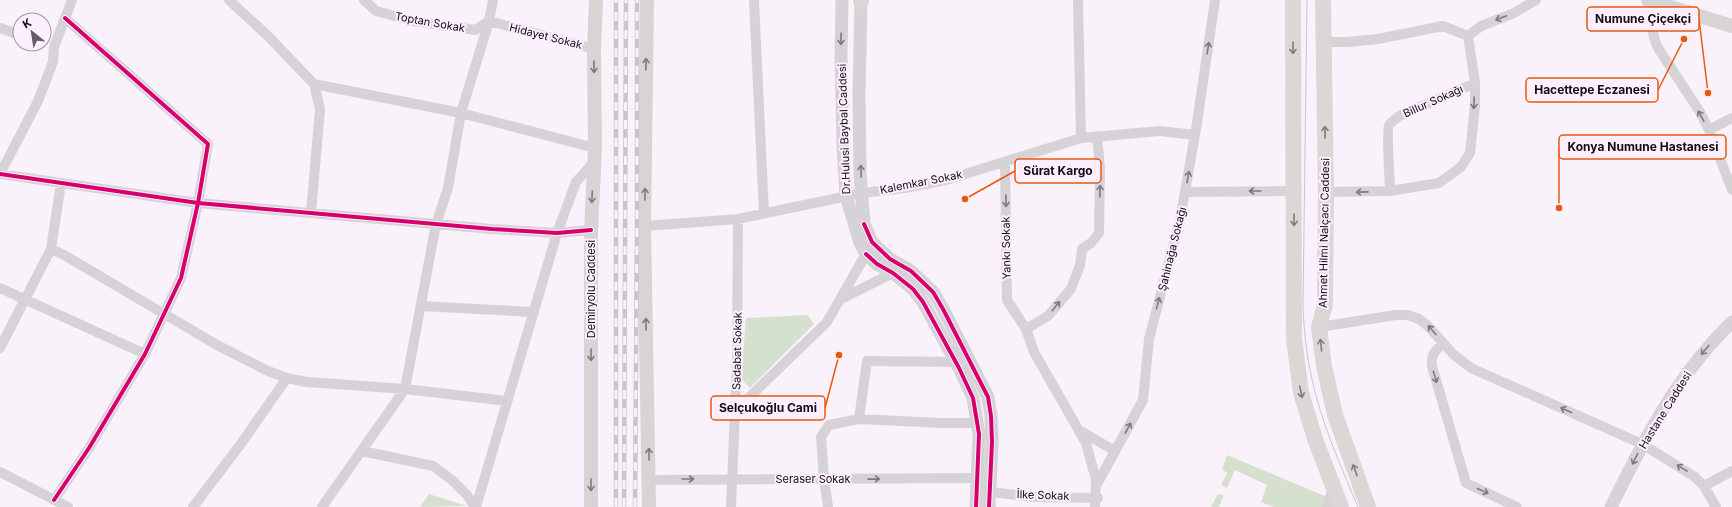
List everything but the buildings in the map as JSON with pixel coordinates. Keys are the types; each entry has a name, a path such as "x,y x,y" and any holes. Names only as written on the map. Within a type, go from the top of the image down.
{"main road":[{"name":"Demiryolu Caddesi","path":"591,507 591,230 595,148 594,49 596,0"},
{"path":"647,0 644,226 649,507"},
{"path":"1682,0 1732,16"},
{"path":"1653,2 1732,26"},
{"path":"1292,3 1294,339 1301,393 1315,439 1341,507"},
{"name":"Ahmet Hilmi Nalçacı Caddesi","path":"1324,5 1323,42 1326,192 1325,304 1319,327 1324,366 1335,415 1368,507"}],"street":[{"path":"52,41 65,18 72,0"},
{"path":"228,0 269,37 314,84 320,109 311,213"},
{"name":"Toptan Sokak","path":"364,0 376,11 413,21 475,30 494,23"},
{"path":"322,507 405,389 436,224 448,188 461,113 494,23 493,0"},
{"path":"754,0 764,214"},
{"name":"Dr.Hulusi Baybal Caddesi","path":"842,0 841,56 846,196 860,243 866,254"},
{"name":"Dr.Hulusi Baybal Caddesi","path":"861,0 859,92 864,224 872,242 890,259 910,271 933,292 944,309 988,397 991,416 992,442 990,492"},
{"path":"1078,0 1081,138"},
{"name":"Şahinağa Sokağı","path":"1096,486 1143,400 1149,339 1180,220 1195,136 1216,0"},
{"path":"1468,36 1481,26 1512,14 1536,0"},
{"path":"1653,2 1653,39 1700,112 1709,130 1732,190"},
{"path":"54,500 89,448 145,354 181,278 198,203 208,144 65,18"},
{"name":"Hidayet Sokak","path":"494,23 594,49"},
{"path":"1323,42 1348,42 1378,39 1443,26 1468,36"},
{"path":"0,28 12,32"},
{"path":"1326,192 1390,191 1439,183 1461,167 1470,153 1475,106 1475,83 1468,36"},
{"path":"50,52 53,62 38,101 0,174 198,203 556,233 591,230"},
{"name":"Billur Sokağı","path":"1390,191 1390,164 1387,135 1388,125 1398,116 1475,83"},
{"path":"314,84 461,113 595,148"},
{"path":"1709,130 1732,118"},
{"name":"Kalemkar Sokak","path":"644,226 738,219 846,196 905,188 946,180 1081,138 1160,131 1195,136"},
{"path":"1026,329 1048,316 1071,289 1080,265 1082,249 1091,243 1099,233 1100,168 1098,136"},
{"path":"475,507 556,233 576,182 594,162"},
{"name":"Yankı Sokak","path":"1005,162 1007,300 1026,329 1034,352 1086,443 1096,480 1096,486"},
{"path":"0,348 51,249 61,183"},
{"path":"1185,192 1294,191"},
{"name":"Sadabat Sokak","path":"731,507 736,410 738,219"},
{"path":"51,249 64,255 217,346 268,371 287,378 307,382 405,389 507,401"},
{"path":"736,410 827,322 866,254 877,264 893,273 913,289 923,302 956,362 973,398 979,434 976,507"},
{"path":"841,299 893,273"},
{"path":"0,288 145,354"},
{"path":"421,306 533,312"},
{"path":"1319,327 1396,315 1408,315 1419,319 1428,326 1462,362 1482,374 1642,444 1695,477 1704,486 1716,507"},
{"name":"Hastane Caddesi","path":"1610,507 1642,444 1680,382 1702,354 1732,322"},
{"path":"1444,344 1436,349 1431,357 1432,366 1466,483 1517,507"},
{"path":"859,419 867,361 956,362"},
{"path":"193,507 240,445 287,378"},
{"path":"828,507 821,437 829,425 859,419 941,423 977,423"},
{"path":"1078,430 1115,451"},
{"path":"362,451 433,466 457,485 467,495 475,507"},
{"path":"1704,486 1732,471"},
{"path":"0,472 68,507"},
{"name":"Seraser Sokak","path":"649,480 977,478"},
{"path":"1096,486 1096,501"},
{"path":"1328,507 1334,490"},
{"path":"989,507 990,492"},
{"name":"İlke Sokak","path":"990,492 1034,497 1096,501"}],"green space":[{"path":"808,315 814,324 750,388 741,379 746,318"},
{"path":"1227,455 1327,497 1322,507 1274,507 1261,502 1267,485 1235,470 1227,488 1221,485 1227,473 1222,469"},
{"path":"429,494 467,506 420,507"},
{"path":"1218,494 1224,495 1219,507 1211,507"}],"tram line":[{"path":"1307,0 1303,305 1305,341 1311,376 1321,413 1358,507"}],"railway":[{"path":"616,0 616,507"},
{"path":"624,507 626,0"},
{"path":"635,507 637,0"}],"cycle path":[{"path":"54,500 89,448 145,354 181,278 198,203 208,144 65,18"},
{"path":"0,174 198,203 492,229 557,233 591,230"},
{"path":"864,224 872,242 890,259 911,271 933,292 988,397 991,416 992,442 989,507"},
{"path":"866,254 877,264 893,273 913,289 923,302 959,368 973,398 979,434 976,507"}],"place":[{"name":"Hacettepe Eczanesi","path":"1684,39"},
{"name":"Numune Çiçekçi","path":"1708,93"},
{"name":"Sürat Kargo","path":"965,199"},
{"name":"Konya Numune Hastanesi","path":"1559,208"},
{"name":"Selçukoğlu Cami","path":"839,355"}]}
